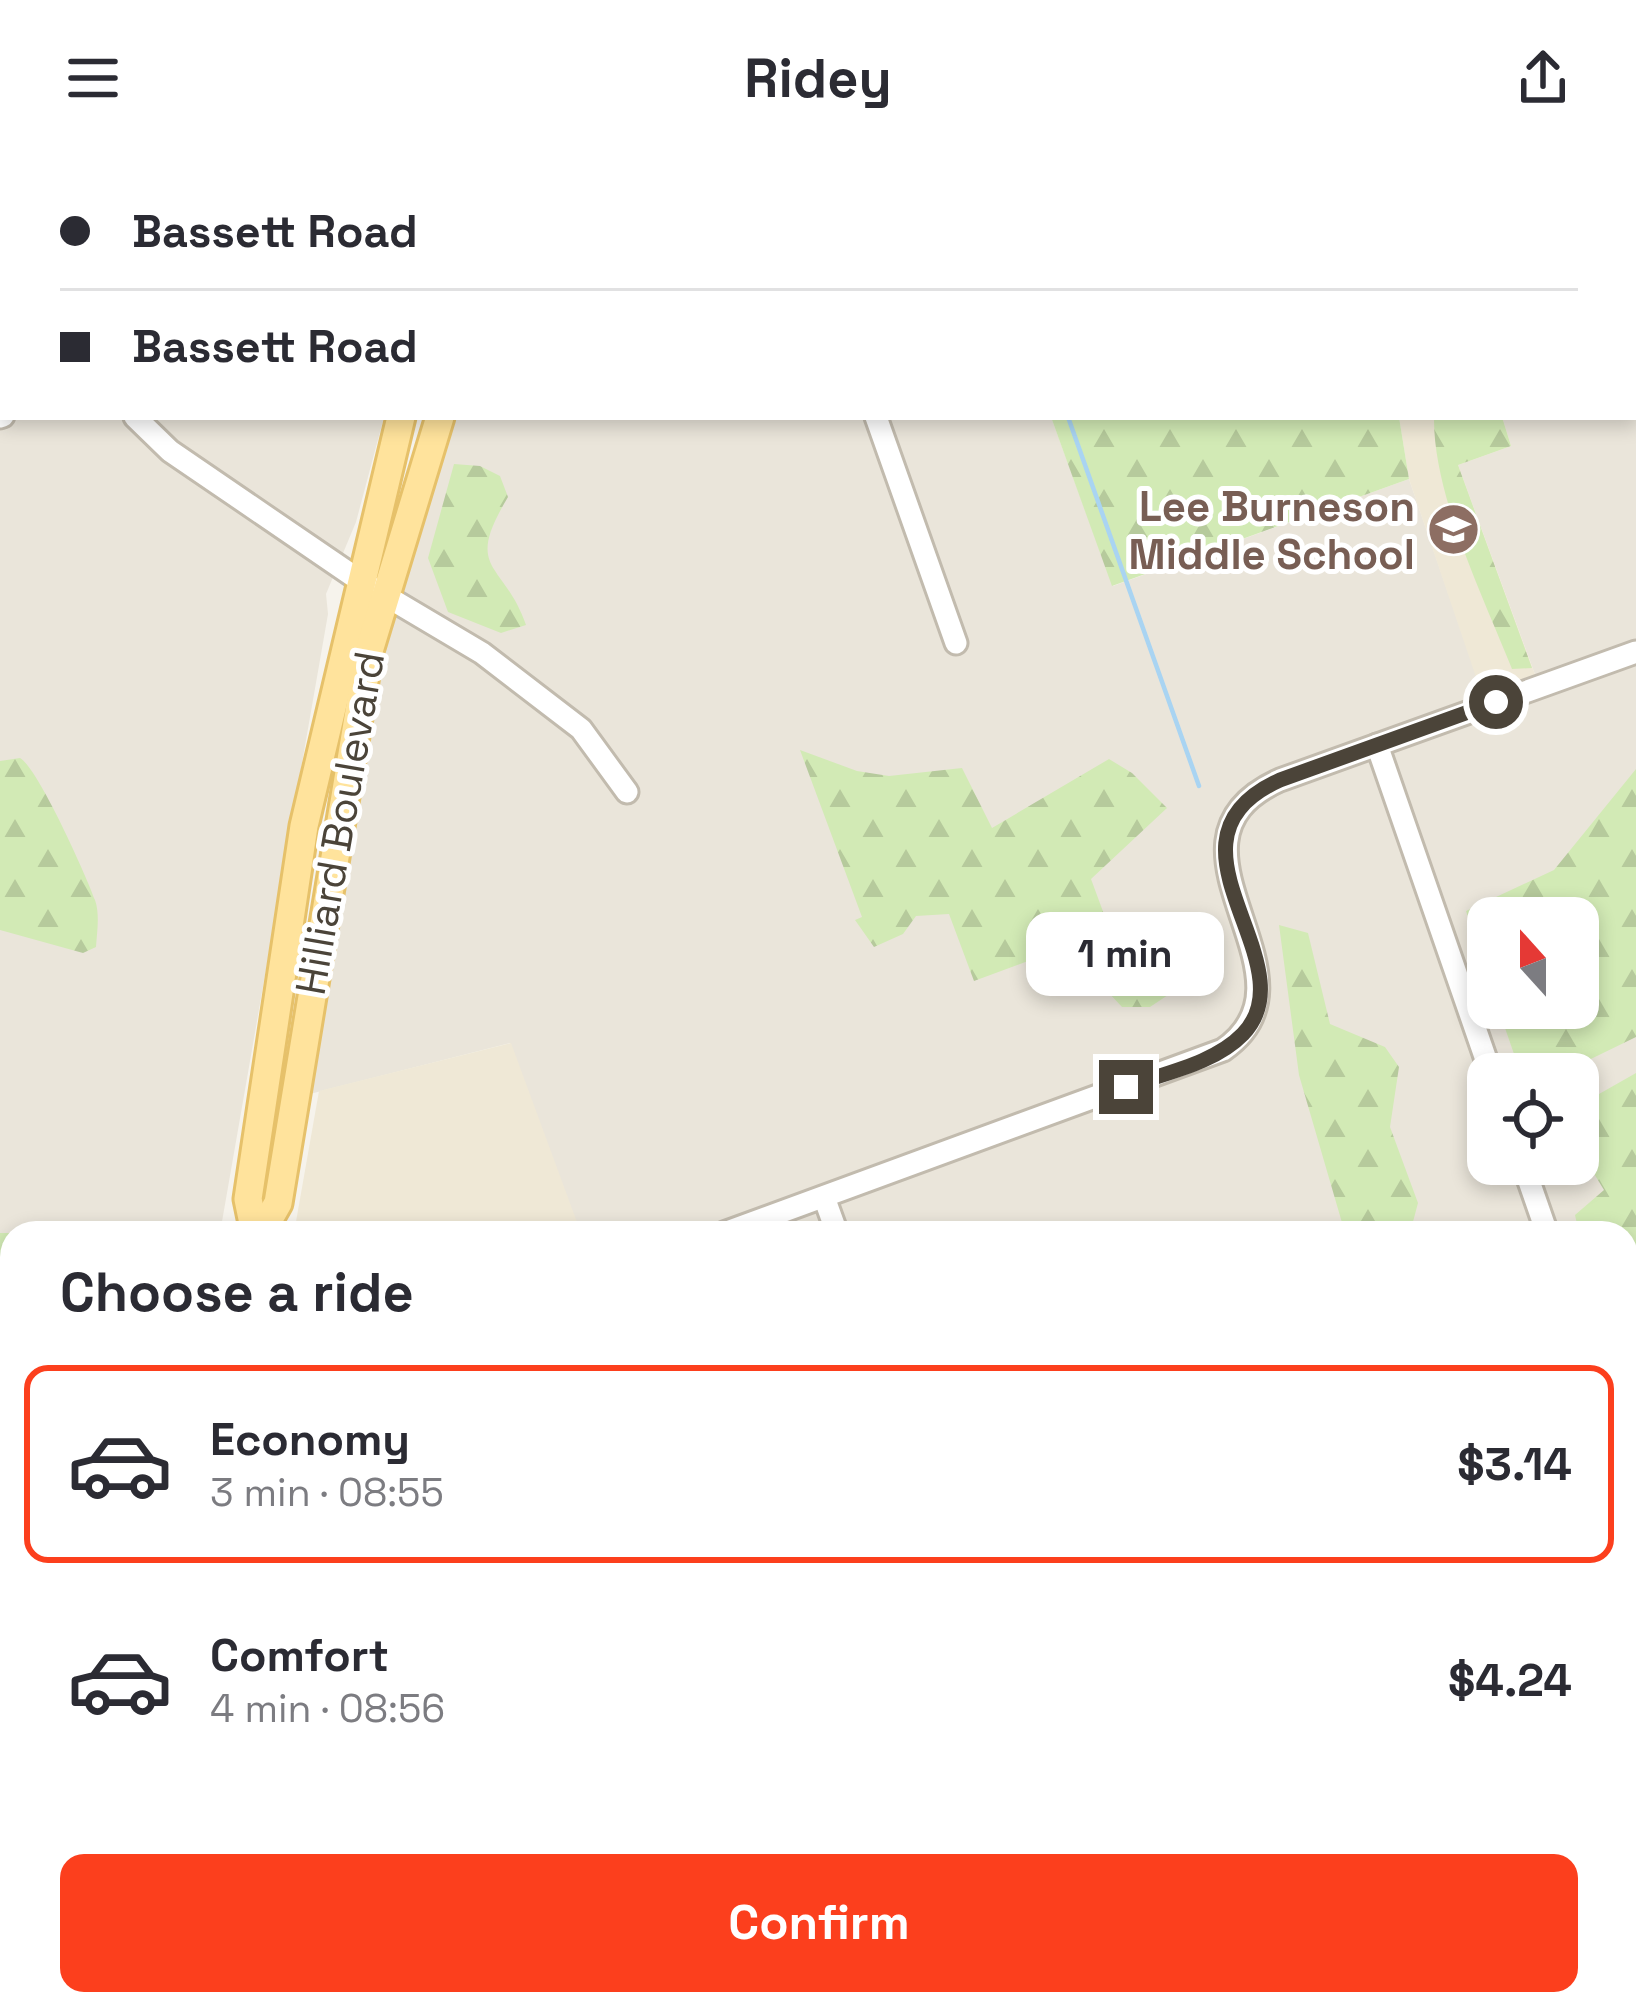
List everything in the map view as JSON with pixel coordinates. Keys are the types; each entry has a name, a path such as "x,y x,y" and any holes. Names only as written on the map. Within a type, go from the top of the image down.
{"main road":[{"name":"Hilliard Boulevard","path":"266,1221 278,1203 369,587 400,420"},
{"name":"Hilliard Boulevard","path":"369,587 439,420"}],"street":[{"path":"138,420 170,451 369,587 482,653 581,729 627,792"},
{"path":"877,420 956,643"},
{"path":"756,1221 1231,1045 1255,1017 1260,990 1227,870 1231,824 1249,800 1271,784 1636,652"},
{"path":"1377,745 1485,1053"},
{"path":"1530,1185 1543,1221"},
{"path":"824,1196 833,1221"}],"shaded area":[{"path":"0,420 383,420 356,522 326,594 328,614 222,1221 0,1221"},
{"path":"439,420 1052,420 1113,586 1409,479 1480,686 1468,704 1280,780 1228,832 1254,957 1245,1032 755,1221 574,1221 510,1043 294,1098 369,651"},
{"name":"Lee Burneson Middle School","path":"1399,420 1503,420 1511,446 1458,465 1537,680 1468,704 1479,686 1409,479"},
{"path":"1503,420 1636,420 1636,644 1537,680 1458,465 1511,446"},
{"path":"1636,658 1636,1221 772,1221 1224,1058 1251,1038 1266,1009 1268,980 1233,842 1249,811 1333,768"},
{"path":"511,1043 577,1221 296,1221 319,1091"}],"green space":[{"path":"1052,420 1399,420 1409,479 1112,586"},
{"path":"1434,420 1503,420 1511,446 1458,465 1532,668 1512,669 1451,512"},
{"path":"454,464 480,466 500,476 508,497 495,521 488,553 526,625 501,633 448,612 428,558"},
{"path":"800,750 857,771 889,776 962,768 992,828 1109,759 1132,773 1167,808 1091,879 1125,971 1181,950 1206,948 1213,965 1150,1007 1122,1007 1081,963 1055,951 974,981 949,914 916,916 903,934 874,947 855,920 862,917"},
{"path":"20,758 49,801 95,900 96,947 83,953 0,930 0,761"},
{"path":"1636,769 1636,1037 1599,1055 1514,1053 1505,1029 1599,1029 1599,897 1496,897 1554,870"},
{"path":"1279,925 1308,933 1330,1024 1385,1047 1399,1067 1390,1127 1418,1203 1413,1221 1342,1221 1299,1075"},
{"path":"1636,1073 1636,1221 1576,1221 1575,1215 1604,1190 1599,1182 1599,1094"}],"waterway":[{"path":"1069,420 1199,786"}],"place":[{"name":"Lee Burneson Middle School","path":"1454,530"}],"route":[{"path":"1126,1087 1223,1050 1255,1017 1258,974 1228,876 1226,848 1231,824 1249,800 1280,780 1496,702"}]}
